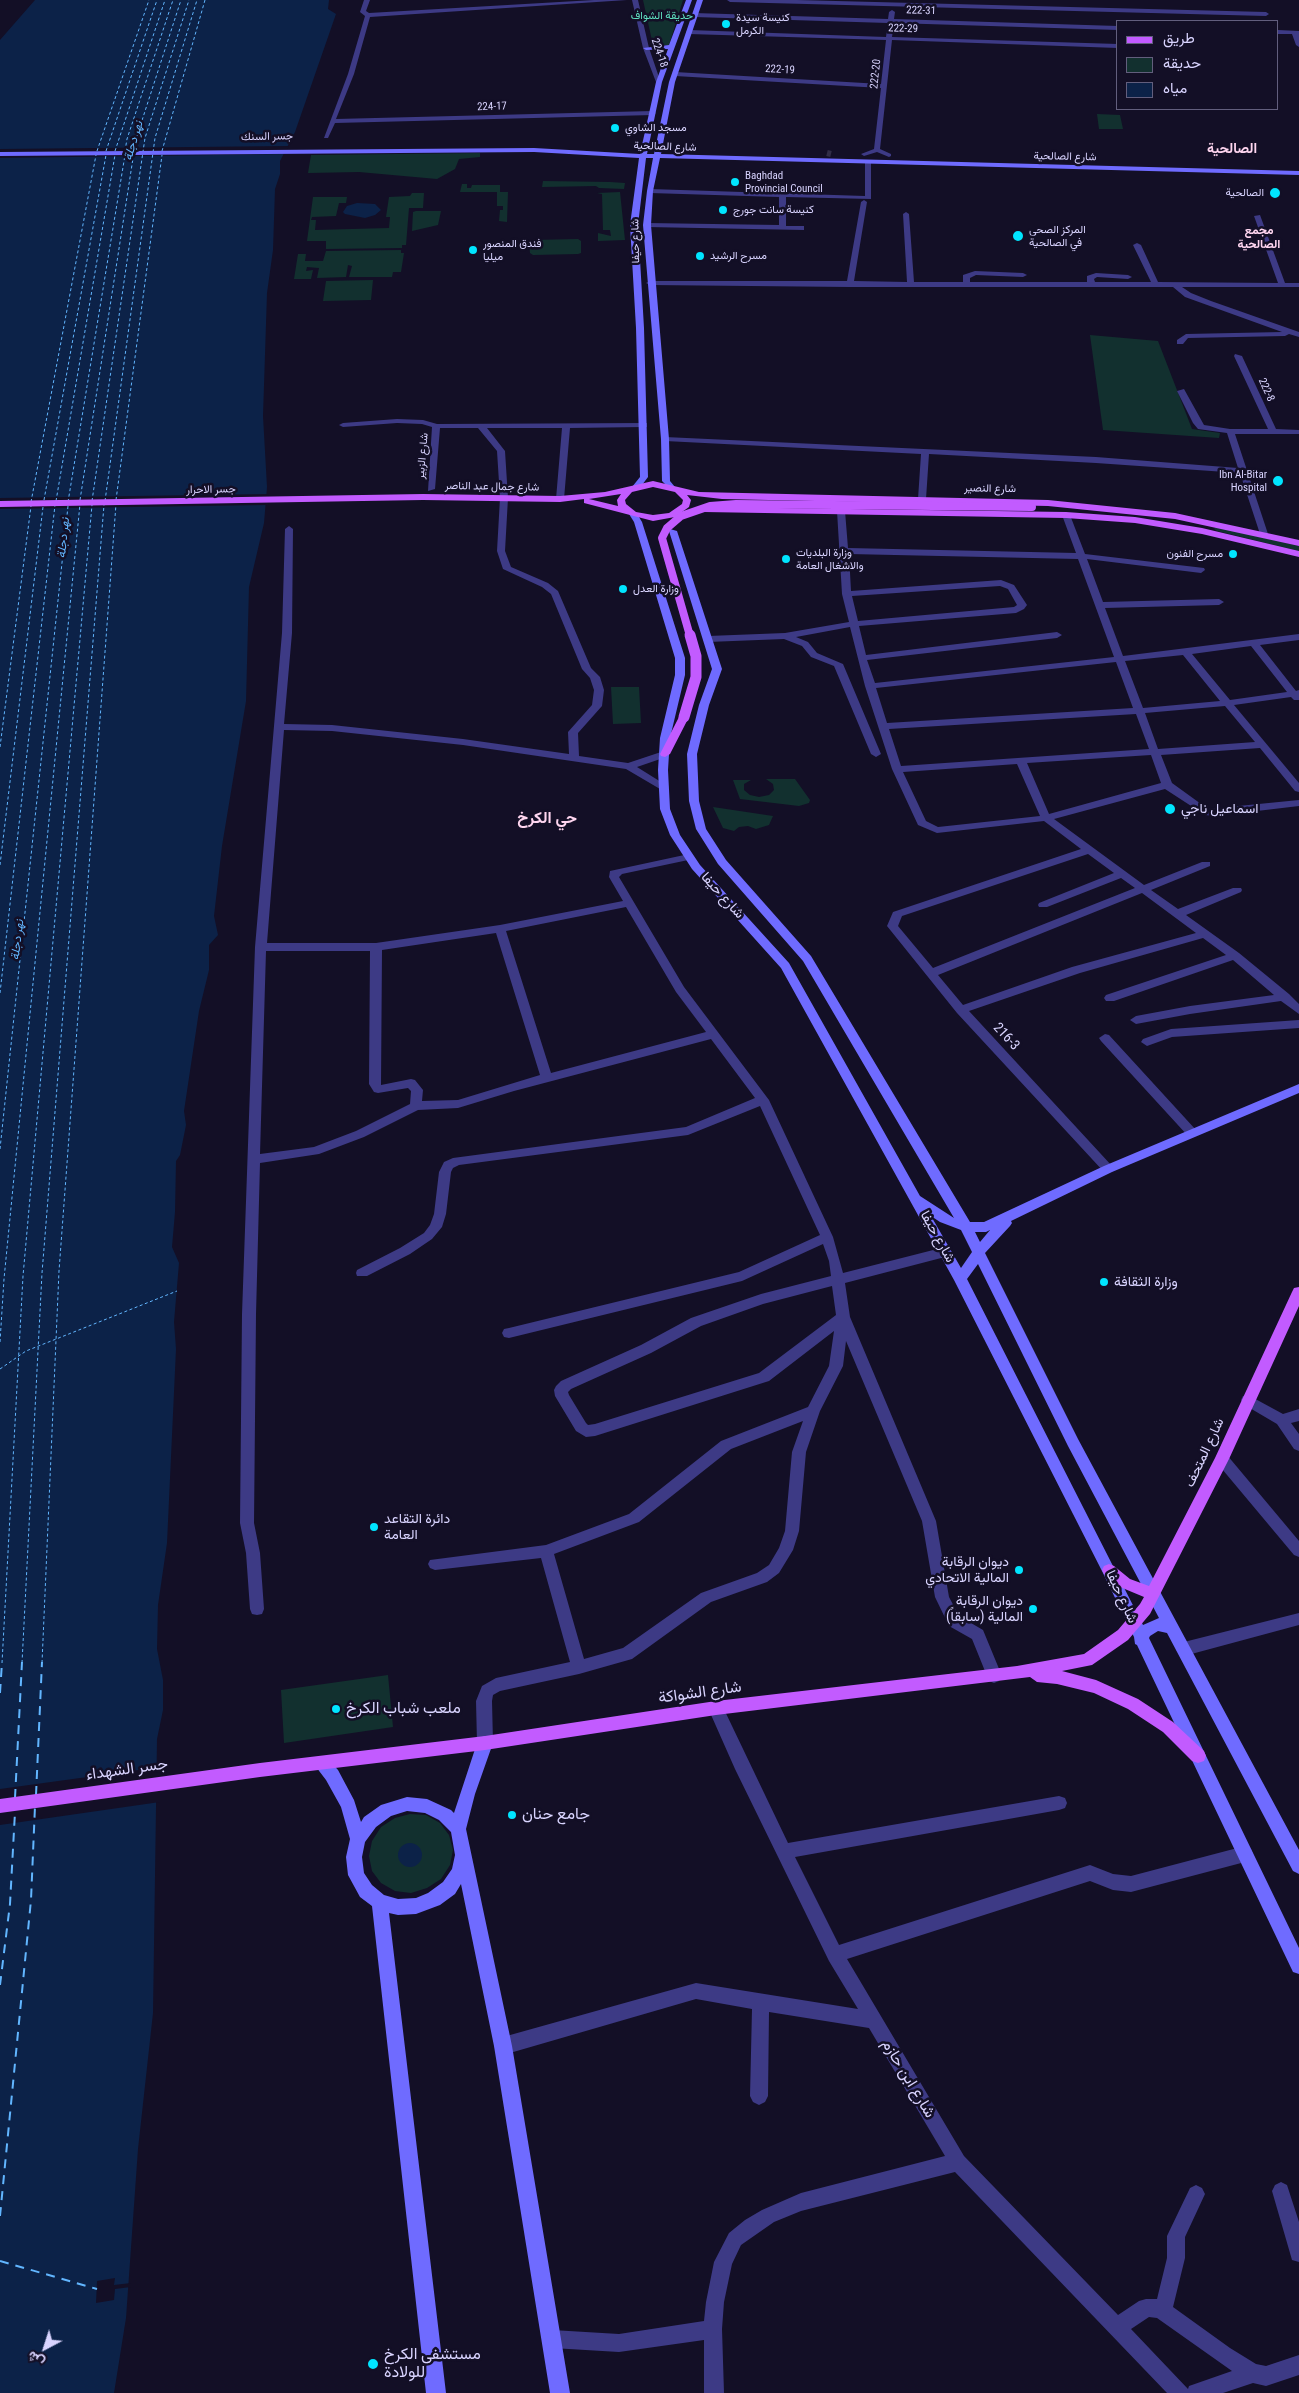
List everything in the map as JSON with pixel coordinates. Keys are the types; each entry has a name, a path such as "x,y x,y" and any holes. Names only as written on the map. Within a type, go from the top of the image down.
{"main road":[{"name":"شارع حيفا","path":"632,488 644,477 644,425 634,225 644,153 659,82 689,0"},
{"name":"شارع حيفا","path":"675,489 666,481 665,439 650,283 647,225 650,191 674,74 700,0"},
{"path":"646,48 672,47"},
{"name":"شارع الصالحية","path":"534,148 644,153 829,157 868,162 1299,173"},
{"name":"جسر السنك","path":"0,153 534,148"},
{"name":"شارع الصالحية","path":"829,157 864,154 1084,159"},
{"path":"1114,160 1115,168"},
{"name":"شارع جمال عبد الناصر","path":"423,497 560,499 603,503 652,518 672,515 688,506 684,495 675,489 653,484 598,496 560,499"},
{"path":"630,512 621,500 632,488"},
{"name":"شارع النصیر","path":"675,489 706,495 1027,501 1175,516 1299,543"},
{"name":"جسر الاحرار","path":"0,504 423,497"},
{"path":"666,754 684,717 696,677 696,656 662,538 667,528 681,516 710,506 736,504 1103,509"},
{"name":"شارع النصیر","path":"707,510 841,516 1066,515 1135,520 1185,527 1299,554"},
{"name":"شارع حيفا","path":"630,512 638,522 680,658 680,675 665,738 666,754 663,770 665,809 675,835 696,867 786,966 960,1279 1109,1570 1140,1640 1299,1966"},
{"name":"شارع حيفا","path":"673,531 718,669 704,705 692,754 694,801 701,829 722,862 807,959 966,1227 1073,1442 1299,1866"},
{"path":"650,560 654,556 665,552 681,556"},
{"path":"914,1196 944,1219 966,1227 986,1227 1018,1214 1108,1169 1299,1088"},
{"path":"960,1279 996,1231 1018,1214"},
{"name":"شارع المتحف","path":"1133,1624 1154,1594 1222,1459 1299,1292"},
{"path":"1109,1570 1125,1583 1154,1594"},
{"name":"شارع الشواكة","path":"260,1770 485,1743 716,1708 1017,1673 1087,1660 1112,1645 1133,1624"},
{"path":"1140,1640 1145,1631 1155,1625 1163,1624 1173,1629"},
{"path":"1017,1673 1065,1679 1096,1688 1134,1704 1168,1727 1198,1756"},
{"path":"458,1829 467,1794 485,1743"},
{"path":"321,1763 336,1782 348,1805 358,1839"},
{"name":"جسر الشهداء","path":"0,1806 260,1770"},
{"path":"463,1855 459,1872 449,1888 434,1899 416,1906 398,1907 380,1902 366,1891 356,1875 354,1857 358,1839 370,1822 387,1810 407,1804 428,1806 445,1815 458,1829 503,2046 560,2393"},
{"path":"380,1902 436,2393"}],"street":[{"path":"367,0 363,12 368,15 624,0"},
{"path":"462,10 468,0"},
{"name":"224-18","path":"635,0 646,48 659,82"},
{"path":"730,0 894,1 1266,14"},
{"path":"1088,0 1098,46"},
{"name":"222-20","path":"877,150 894,1"},
{"path":"326,137 352,74 368,15"},
{"name":"222-31","path":"694,15 1116,28"},
{"name":"222-29","path":"689,32 1116,46"},
{"path":"1279,32 1296,33 1299,45"},
{"name":"222-19","path":"674,74 884,86"},
{"name":"224-17","path":"332,121 653,113"},
{"path":"864,154 877,150 889,155"},
{"path":"650,191 869,198 868,162"},
{"path":"782,228 783,195"},
{"path":"850,285 864,202"},
{"path":"906,214 911,285"},
{"path":"1258,216 1282,285"},
{"path":"647,225 801,228"},
{"path":"1137,246 1155,284"},
{"path":"967,285 966,277 974,273 1023,275"},
{"path":"1092,284 1090,278 1096,275 1131,277"},
{"path":"650,283 1299,285"},
{"path":"1174,284 1188,295 1297,334"},
{"path":"1180,342 1186,336 1297,334"},
{"name":"222-8","path":"1238,356 1272,432"},
{"path":"1181,391 1197,423 1201,427 1230,431 1299,432"},
{"path":"343,424 397,421 423,422 436,426 644,425"},
{"path":"560,499 566,424"},
{"path":"480,425 501,451 504,498 501,551 507,569 545,585 555,593 586,669 595,677 599,690 597,706 573,732 574,758"},
{"name":"شارع الزبير","path":"431,489 436,426"},
{"path":"1230,431 1264,534"},
{"path":"665,439 1096,460 1244,471"},
{"path":"922,500 925,452"},
{"path":"1066,515 1168,786 1205,812 1215,813 1299,803"},
{"path":"841,516 846,594 862,658 897,769 922,823 937,830 1046,818 1168,786"},
{"path":"257,1609 253,1553 246,1523 249,1314 261,948 287,634 289,528"},
{"path":"844,551 1081,556 1201,570"},
{"path":"708,639 785,636 854,624 1016,610 1021,608 1022,604 1012,587 1001,583 846,594"},
{"path":"1100,605 1219,602"},
{"path":"862,658 1057,635"},
{"path":"785,636 805,644 814,655 838,664 876,754"},
{"path":"870,686 1185,652 1299,637"},
{"path":"1253,643 1297,695"},
{"path":"1185,652 1299,789"},
{"path":"885,726 1140,711 1228,704 1297,695"},
{"path":"278,727 332,728 463,742 629,766 664,787"},
{"path":"897,769 1261,745"},
{"path":"629,766 666,754"},
{"path":"1021,761 1046,818 1121,874 1146,889 1235,956 1299,1010"},
{"name":"216-3","path":"1088,850 896,914 892,926 961,1010 1108,1169"},
{"path":"689,857 614,873 614,877 680,989 763,1100 827,1237 835,1261 843,1317 929,1521 935,1550 937,1575 948,1612 954,1621 978,1636 994,1676"},
{"path":"932,973 1206,864"},
{"path":"1044,904 1121,874"},
{"path":"1177,914 1237,890"},
{"path":"261,948 376,947 500,929 631,904"},
{"path":"500,929 547,1078"},
{"path":"961,1010 1076,970 1204,934"},
{"path":"376,947 375,1084 378,1089 384,1089 411,1083 417,1090 416,1106"},
{"path":"1110,998 1235,956"},
{"path":"1136,1020 1190,1010 1284,998"},
{"path":"1147,1042 1171,1033 1299,1024"},
{"path":"255,1159 315,1151 360,1134 416,1106 458,1104 547,1078 713,1034"},
{"path":"1105,1038 1192,1133"},
{"path":"362,1273 405,1251 428,1236 436,1227 440,1214 444,1172 448,1165 457,1160 688,1131 763,1100"},
{"path":"509,1333 742,1276 827,1237"},
{"path":"843,1317 764,1377 595,1430 586,1431 581,1427 562,1396 561,1390 566,1385 646,1349 696,1322 761,1299 945,1252"},
{"path":"485,1743 484,1701 487,1691 496,1685 579,1667 627,1654 706,1597 762,1578 774,1569 786,1550 792,1531 799,1452 813,1411 836,1366 843,1317"},
{"path":"1248,1400 1282,1420 1299,1445"},
{"path":"435,1564 546,1551 634,1518 726,1445 813,1411"},
{"path":"1282,1420 1299,1415"},
{"path":"1222,1459 1297,1547"},
{"path":"546,1551 579,1667"},
{"path":"1184,1649 1299,1619"},
{"name":"شارع ابن حازم","path":"716,1708 835,1955 958,2162 1180,2393"},
{"path":"784,1851 1059,1803"},
{"path":"835,1955 1090,1873 1113,1882 1131,1884 1245,1854"},
{"path":"503,2046 696,1991 872,2020"},
{"path":"759,2096 761,2002"},
{"path":"714,2393 713,2329 722,2262 735,2239 751,2226 768,2216 801,2202 958,2162"},
{"path":"1281,2191 1299,2253"},
{"path":"1163,2311 1176,2258 1176,2236 1196,2194"},
{"path":"1116,2328 1146,2308 1163,2311 1223,2355 1252,2373 1266,2376 1299,2365"},
{"path":"552,2339 619,2343 713,2329"},
{"path":"1196,2393 1252,2373"}],"green space":[{"name":"حديقة الشواف","path":"643,0 683,0 669,45 653,45"},
{"path":"1097,114 1120,115 1123,129 1099,129"},
{"path":"480,153 480,157 459,159 455,169 437,179 359,172 308,173 311,155"},
{"path":"543,181 625,183 624,189 599,188 596,186 542,187"},
{"path":"462,184 467,184 467,188 471,188 472,185 500,185 500,192 508,192 507,222 499,221 500,210 503,210 503,206 497,206 497,192 460,192"},
{"path":"620,192 625,240 598,241 598,233 611,236 610,230 603,230 602,194 597,193"},
{"path":"412,193 424,193 423,208 409,208 406,245 402,245 402,248 326,249 326,241 307,241 313,197 347,197 346,203 339,203 336,216 312,217 311,220 316,220 315,230 389,228 390,217 386,217 389,197 410,196"},
{"path":"441,211 438,225 412,231 413,212"},
{"path":"578,239 581,241 581,253 578,254 533,255 530,253 529,241"},
{"path":"401,250 401,253 404,253 401,272 393,272 392,277 349,277 352,266 348,265 346,277 317,278 319,268 307,267 306,271 313,270 311,279 294,279 298,254 306,254 305,261 323,261 326,251"},
{"path":"373,280 371,300 323,301 326,281"},
{"path":"1090,335 1158,341 1192,429 1220,433 1219,438 1103,430"},
{"path":"1216,527 1299,546 1299,551 1217,531 1214,529"},
{"path":"611,687 639,687 641,723 613,724"},
{"path":"766,779 795,779 810,800 809,803 799,806 740,799 733,780 751,780 744,784 744,790 750,795 759,797 769,795 774,790 773,784"},
{"path":"713,807 773,816 769,825 756,829 748,826 739,827 734,831 723,828"},
{"name":"ملعب شباب الكرخ","path":"388,1675 393,1727 284,1743 281,1690"},
{"path":"410,1814 426,1815 440,1823 449,1835 453,1850 450,1865 441,1879 427,1888 411,1893 395,1891 381,1883 372,1871 369,1856 372,1841 381,1827 395,1818"}],"water":[{"name":"نهر دجلة","path":"35,0 329,0 328,9 336,14 295,132 280,161 280,174 275,189 273,250 267,293 263,416 267,487 264,523 249,587 246,701 222,846 214,916 218,935 209,945 209,970 199,1011 184,1111 186,1125 180,1155 176,1161 172,1247 179,1263 174,1322 176,1349 167,1543 158,1605 157,1649 163,1680 163,1710 157,1739 153,2013 138,2149 126,2318 114,2393 0,2393 0,40"},
{"path":"357,203 375,204 381,210 375,215 365,218 343,212 347,206"},
{"path":"410,1843 419,1846 422,1855 419,1864 410,1867 401,1864 398,1855 401,1846"}],"pier":[{"path":"289,146 285,154 0,158 0,149"},
{"path":"269,494 268,505 0,509 0,498"},
{"path":"160,1767 160,1802 0,1825 0,1789"},
{"path":"115,2278 114,2285 131,2283 131,2287 115,2289 114,2300 96,2303 97,2281"}],"ferry route":[{"path":"97,151 149,0"},
{"path":"106,151 157,0"},
{"path":"115,151 165,0"},
{"path":"125,151 127,139 173,0"},
{"path":"80,500 136,139 181,0"},
{"path":"92,501 145,138 189,0"},
{"path":"105,501 155,138 197,0"},
{"path":"162,151 205,0"},
{"path":"31,502 96,155"},
{"path":"44,500 106,155"},
{"path":"56,501 115,155"},
{"path":"68,502 125,155"},
{"path":"116,500 162,155"},
{"path":"0,1342 4,1279 80,504"},
{"path":"56,1339 59,1271 116,504"},
{"path":"0,993 55,505"},
{"path":"19,1356 23,1276 92,505"},
{"path":"38,1346 42,1273 104,505"},
{"path":"0,747 31,506"},
{"path":"0,1149 68,506"},
{"path":"0,865 43,507"},
{"path":"56,1339 177,1291"},
{"path":"38,1346 56,1339"},
{"path":"42,1663 56,1339"},
{"path":"19,1356 38,1346"},
{"path":"22,1663 38,1346"},
{"path":"0,1369 19,1356"},
{"path":"2,1663 19,1356"},
{"path":"0,1693 2,1662"},
{"path":"15,1798 22,1662"},
{"path":"36,1795 42,1662"},
{"path":"0,2216 31,1900 35,1806"},
{"path":"0,1985 10,1904 15,1812"},
{"path":"0,2261 97,2289"}],"tunnel":[{"path":"827,153 831,154"}],"place":[{"name":"كنيسة سيدة الكرمل","path":"726,24"},
{"name":"مسجد الشاوي","path":"615,128"},
{"name":"Baghdad Provincial Council","path":"735,182"},
{"name":"الصالحية","path":"1275,193"},
{"name":"كنيسة سانت جورج","path":"723,210"},
{"name":"المركز الصحي في الصالحية","path":"1018,236"},
{"name":"فندق المنصور ميليا","path":"473,250"},
{"name":"مسرح الرشيد","path":"700,256"},
{"name":"Ibn Al-Bitar Hospital","path":"1278,481"},
{"name":"مسرح الفنون","path":"1233,554"},
{"name":"وزارة البلديات والاشغال العامة","path":"786,559"},
{"name":"وزارة العدل","path":"623,589"},
{"name":"اسماعيل ناجي","path":"1170,809"},
{"name":"وزارة الثقافة","path":"1104,1282"},
{"name":"دائرة التقاعد العامة","path":"374,1527"},
{"name":"ديوان الرقابة المالية الاتحادي","path":"1019,1570"},
{"name":"ديوان الرقابة المالية (سابقاً)","path":"1033,1609"},
{"name":"ملعب شباب الكرخ","path":"336,1709"},
{"name":"جامع حنان","path":"512,1815"},
{"name":"مستشفى الكرخ للولادة","path":"373,2364"}],"district":[{"name":"الصالحية","path":"1232,149"},
{"name":"مجمع الصالحية","path":"1259,238"},
{"name":"حي الكرخ","path":"547,819"}]}
